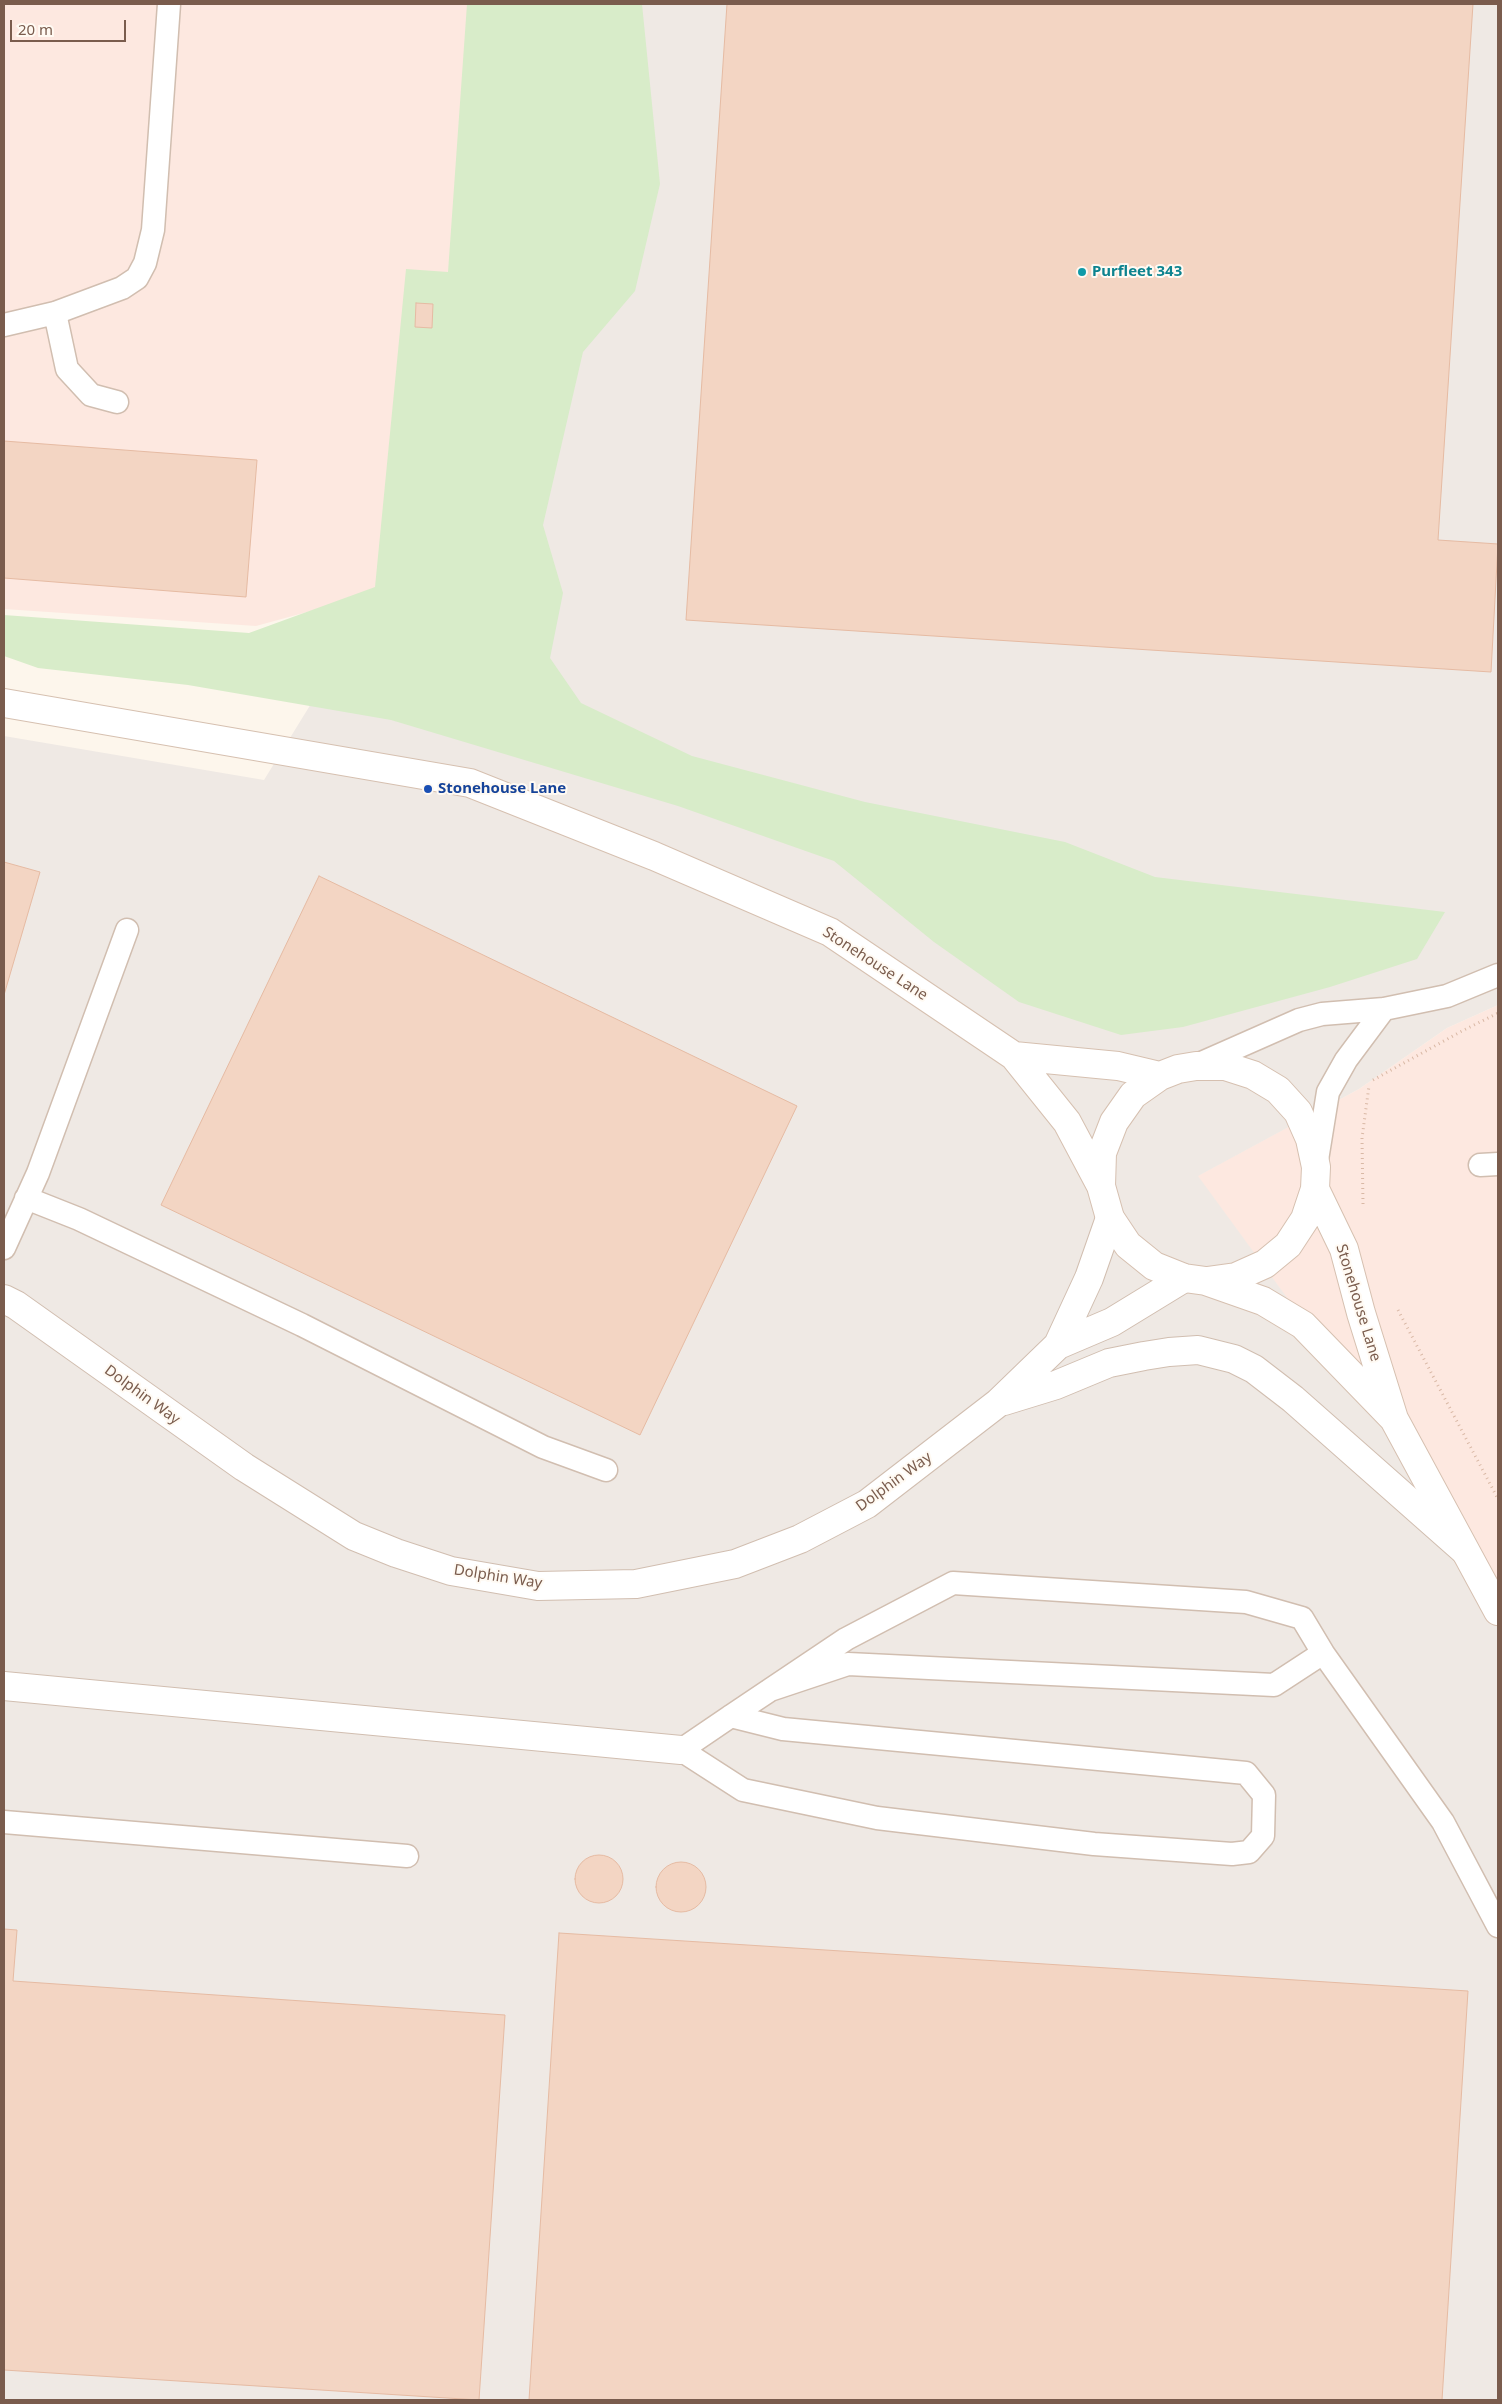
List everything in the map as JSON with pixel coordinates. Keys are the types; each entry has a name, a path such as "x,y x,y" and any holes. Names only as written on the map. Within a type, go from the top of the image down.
{"street":[{"name":"Stonehouse Lane","path":"4,703 470,783 654,856 830,932 1014,1056 1067,1122 1101,1186 1110,1218 1128,1245 1154,1266 1263,1301 1303,1325 1394,1419"},
{"name":"Stonehouse Lane","path":"1014,1056 1118,1066 1160,1076"},
{"name":"Stonehouse Lane","path":"1101,1186 1102,1153 1114,1122 1133,1095 1160,1076 1178,1069 1196,1066 1225,1066 1253,1075 1278,1090 1298,1112 1310,1139 1315,1178 1344,1249 1361,1313 1394,1419 1498,1611"},
{"name":"Stonehouse Lane","path":"1195,1280 1236,1277 1265,1264 1283,1250 1305,1219 1315,1178"},
{"name":"Dolphin Way","path":"1058,1345 1089,1278 1110,1218"},
{"name":"Dolphin Way","path":"4,1299 16,1305 244,1467 354,1536 396,1553 451,1571 538,1586 636,1584 735,1564 800,1539 866,1504 998,1403 1058,1345 1112,1322 1195,1280"},
{"path":"998,1403 1056,1385 1109,1363 1169,1352 1198,1350 1216,1354 1254,1369 1275,1384 1465,1551"},
{"path":"4,1686 682,1750"}],"lane":[{"path":"4,325 55,313 122,288 136,278 146,263 153,230 170,4"},
{"path":"55,313 67,369 91,395 117,402"},
{"path":"4,1248 38,1173 127,930"},
{"path":"1196,1066 1299,1020 1322,1014 1384,1009 1446,996 1498,975"},
{"path":"1315,1178 1328,1092 1346,1060 1384,1009"},
{"path":"26,1198 79,1219 302,1324 543,1447 606,1470"},
{"path":"731,1716 783,1729 1246,1773 1264,1795 1263,1836 1249,1852 1232,1854 1094,1844 878,1818 742,1790 682,1750 731,1716 846,1639 953,1582 1246,1602 1302,1618 1323,1652 1443,1822 1498,1926"},
{"path":"770,1690 848,1664 1274,1685 1323,1652"},
{"path":"4,1822 407,1856"}],"path":[{"path":"1365,1211 1362,1202 1362,1138 1370,1082 1462,1030 1498,1013"},
{"path":"1397,1308 1498,1499"}],"shaded area":[{"path":"4,4 494,4 476,214 380,592 256,626 4,609"},
{"path":"494,4 1498,4 1498,1005 1447,1028 1359,1089 1198,1176 1389,1437 1498,1618 1498,2400 4,2400 4,736 264,780 380,592 476,214"},
{"path":"1498,1005 1498,1618 1389,1437 1197,1176 1359,1089 1447,1028"}],"green space":[{"path":"467,4 642,4 660,184 635,291 583,352 543,525 563,593 550,658 581,703 692,756 865,802 1065,842 1155,877 1445,912 1417,959 1330,987 1183,1027 1121,1035 1019,1002 934,942 834,861 678,806 391,720 188,685 38,668 4,656 4,615 249,633 375,587 406,269 448,272"}],"building":[{"name":"Purfleet 343","path":"727,4 1473,4 1438,540 1498,544 1491,672 686,620"},
{"path":"416,303 433,304 432,328 415,327"},
{"path":"4,441 257,460 246,597 4,578"},
{"path":"4,862 40,872 4,995"},
{"path":"319,876 797,1106 640,1435 161,1205"},
{"path":"594,1855 604,1855 613,1859 619,1865 622,1870 622,1888 613,1899 604,1903 594,1903 585,1899 579,1893 575,1884 575,1874 579,1865 585,1859"},
{"path":"681,1862 690,1864 701,1873 706,1887 704,1896 695,1907 681,1912 672,1910 661,1901 656,1887 658,1878 667,1867"},
{"path":"4,1929 17,1930 13,1981 505,2015 479,2400 4,2370"},
{"path":"559,1933 1468,1991 1442,2400 529,2400"}],"place":[{"name":"Purfleet 343","path":"1082,272"},
{"name":"Stonehouse Lane","path":"428,789"}]}
